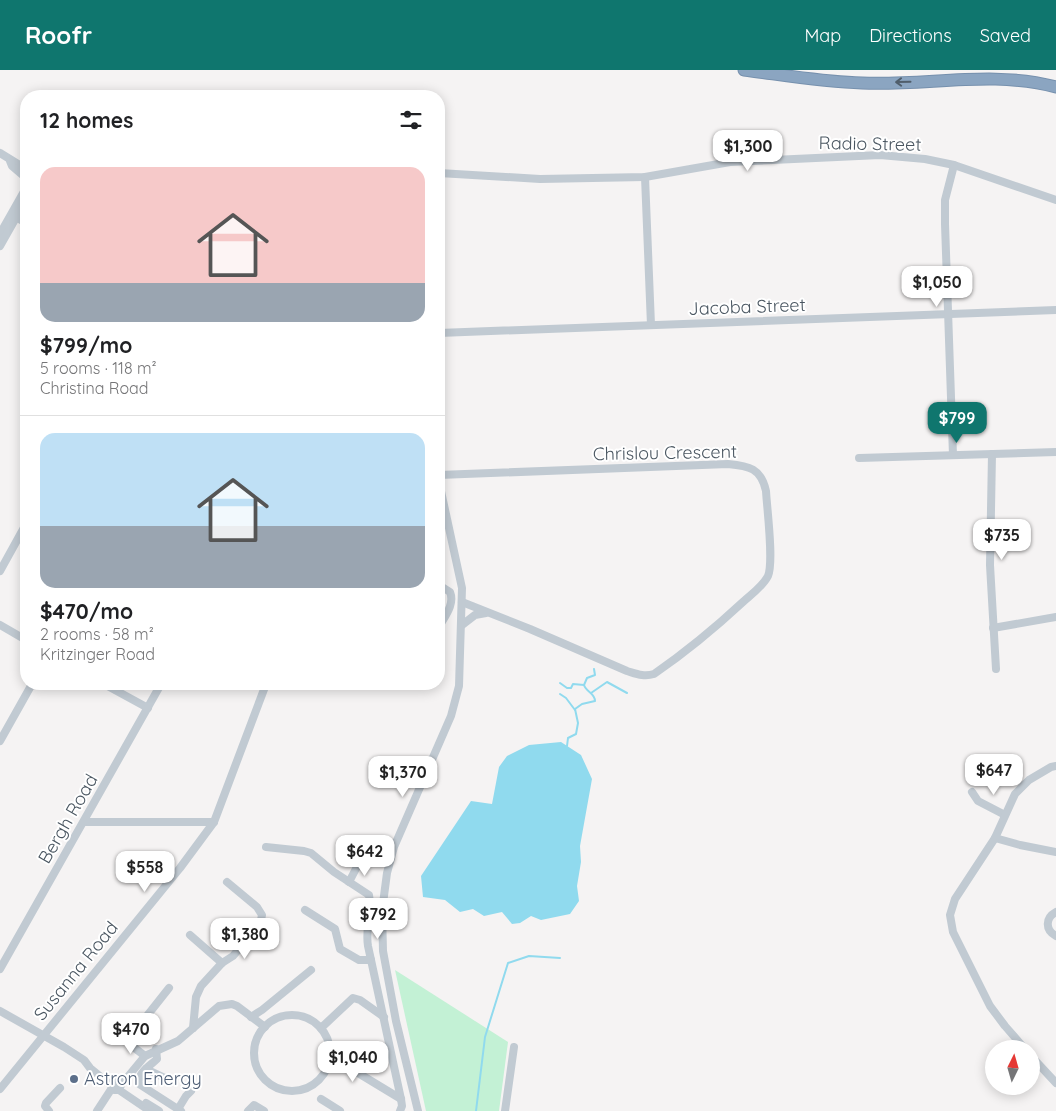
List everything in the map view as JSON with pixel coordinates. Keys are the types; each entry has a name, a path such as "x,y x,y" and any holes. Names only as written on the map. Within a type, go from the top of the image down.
{"highway":[{"path":"744,70 862,83 1009,78 1037,81 1056,87"},
{"path":"931,82 989,70"}],"street":[{"path":"0,153 20,173"},
{"name":"Radio Street","path":"445,173 540,179 645,177 730,162 880,155 925,159 954,166 1056,200"},
{"path":"10,161 20,165"},
{"path":"953,455 945,200 954,166"},
{"path":"645,177 651,325"},
{"path":"0,246 20,202"},
{"path":"0,234 20,208"},
{"path":"14,216 20,220"},
{"name":"Jacoba Street","path":"445,333 1056,310"},
{"path":"860,458 1056,452"},
{"path":"992,454 990,566 996,669"},
{"name":"Chrislou Crescent","path":"445,475 728,464 754,469 764,481 770,552 768,576 731,613 689,649 654,674 648,676 627,671 462,602"},
{"path":"418,1111 396,1021 383,952 383,896 387,872 397,840 457,700 461,669 461,581 445,525"},
{"path":"0,571 20,535"},
{"path":"445,589 451,595 450,607 445,616"},
{"path":"462,625 475,615 488,613"},
{"path":"993,628 1056,618"},
{"path":"0,625 20,637"},
{"path":"0,741 29,690"},
{"path":"115,690 148,708"},
{"name":"Bergh Road","path":"0,969 158,690"},
{"name":"Susanna Road","path":"0,1089 180,868 214,822 264,690"},
{"path":"1017,1040 990,1006 957,940 950,922 952,906 995,838 1015,794 1021,787 1045,770 1056,766"},
{"path":"972,792 978,801 1005,815"},
{"path":"84,822 214,822"},
{"path":"995,838 1056,852"},
{"path":"266,847 304,851 311,854 334,872 367,893 370,898 366,936 401,1098 402,1106 400,1111"},
{"path":"349,882 360,861"},
{"path":"193,1028 196,997 201,986 222,963 233,956 258,926 262,915 257,907 226,882"},
{"path":"305,910 335,929 340,949 359,960 371,960"},
{"path":"1056,912 1049,917 1047,924 1049,930 1056,936"},
{"path":"190,935 222,963"},
{"path":"251,1017 311,970"},
{"path":"144,1055 132,1046 130,1036 169,988"},
{"path":"321,1028 353,998 360,1000 384,1017"},
{"path":"99,1109 106,1104 117,1086 144,1055 178,1040 219,1006 232,1004 237,1006 265,1027"},
{"path":"0,1011 64,1046 89,1064 90,1068 159,1111"},
{"path":"287,1016 300,1016 311,1020 321,1028 330,1046 330,1056 327,1069 320,1080 309,1088 296,1091 283,1090 271,1085 262,1076 256,1064 254,1051 258,1038 265,1027 275,1020 287,1016"},
{"path":"505,1111 514,1047"},
{"path":"157,1050 157,1059 139,1076 139,1084 180,1110 186,1096 191,1091"},
{"path":"330,1056 401,1098"},
{"path":"1040,1066 1056,1083"},
{"path":"146,1069 164,1078"},
{"path":"387,1091 397,1083"},
{"path":"117,1086 150,1111"},
{"path":"49,1111 45,1106 46,1103 60,1088"},
{"path":"321,1099 340,1111"},
{"path":"248,1111 254,1105 264,1111"}],"green space":[{"path":"395,970 508,1042 499,1111 426,1111"}],"water":[{"path":"561,742 581,755 592,779 580,846 581,862 577,886 579,901 570,914 541,920 531,916 520,923 512,924 502,912 484,916 473,909 460,912 445,900 423,897 421,876 471,801 492,804 499,767 507,756 529,745"}],"waterway":[{"path":"567,746 568,738 576,734 578,723 575,709 582,704 595,701 594,696 584,685 587,678 595,675 594,669"},
{"path":"591,693 607,682 627,693"},
{"path":"560,683 567,688 571,688 573,684 584,685"},
{"path":"560,694 566,698 575,710"},
{"path":"476,1111 485,1037 508,963 529,956 560,958"}],"place":[{"name":"Astron Energy","path":"74,1079"}]}
